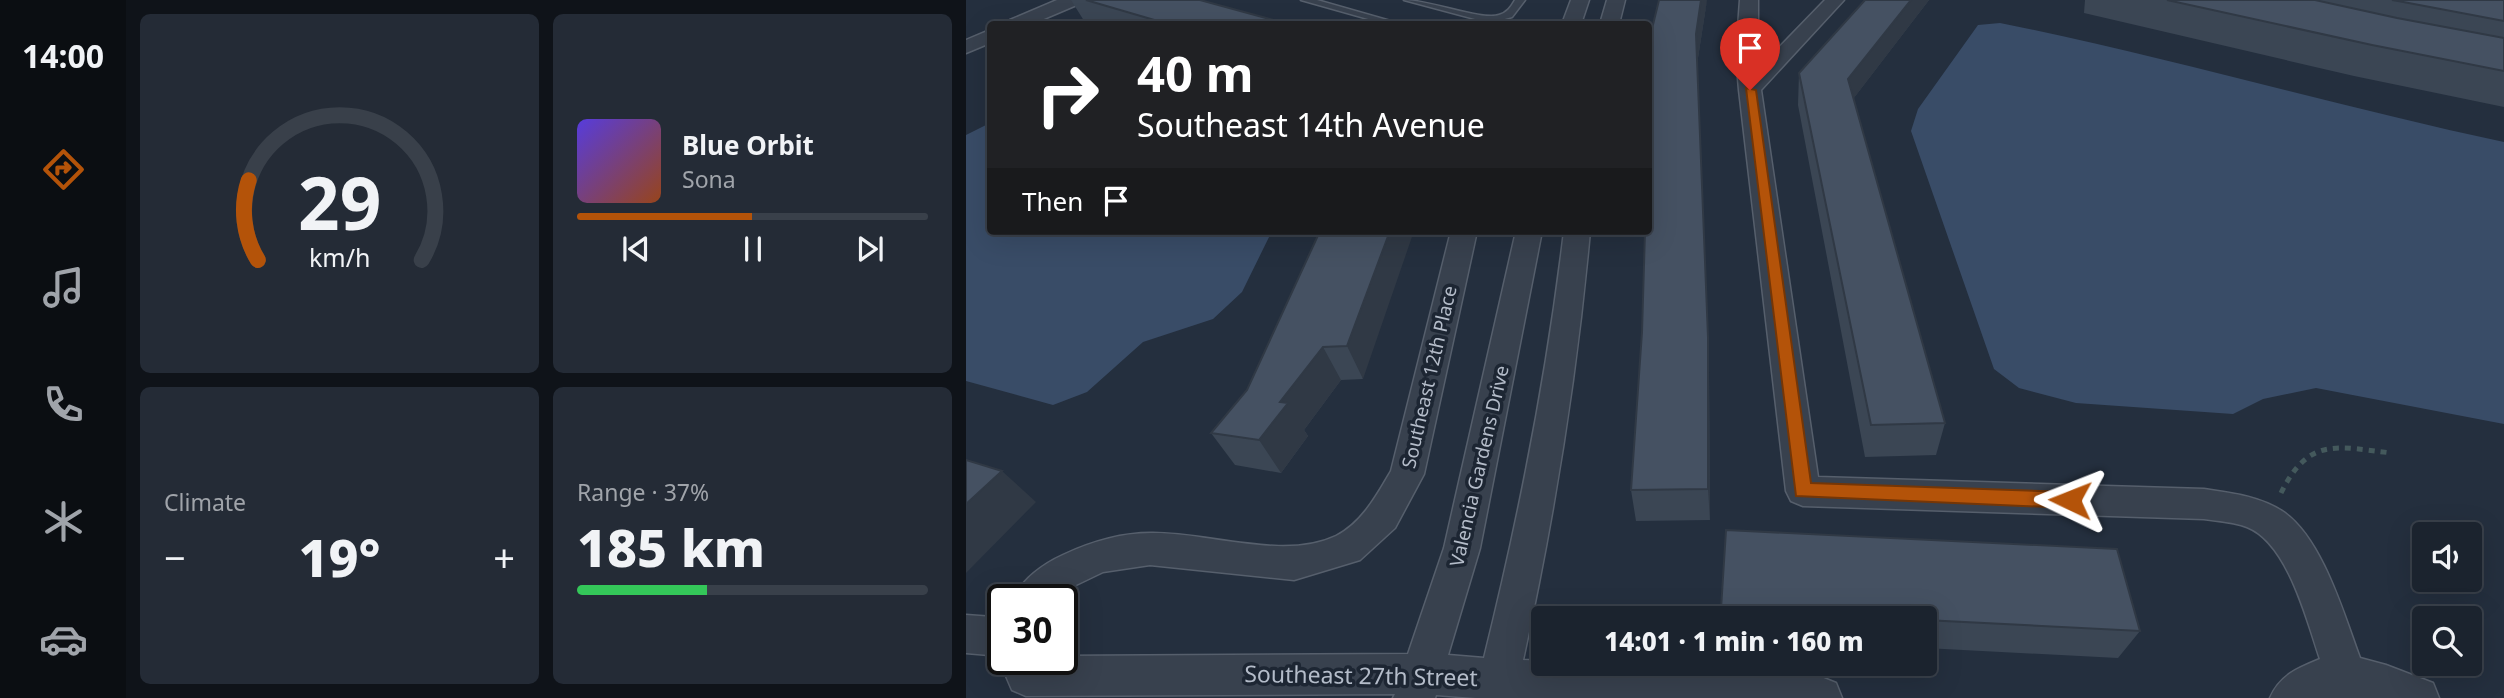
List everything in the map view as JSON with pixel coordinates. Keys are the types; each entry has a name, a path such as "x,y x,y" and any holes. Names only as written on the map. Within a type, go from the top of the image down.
{"street":[{"path":"1024,21 1073,0"},
{"path":"1573,21 1580,0"},
{"path":"1611,21 1616,0"},
{"path":"1749,0 1746,55 1802,491 2204,504 2248,512 2274,524 2301,558 2346,676"},
{"path":"1750,90 1836,0"},
{"path":"966,47 987,37"},
{"name":"Southeast 12th Place","path":"1050,584 1063,573 1099,556 1150,549 1294,563 1347,549 1384,517 1408,474 1463,235"},
{"name":"Valencia Gardens Drive","path":"1418,686 1462,548 1528,235"},
{"path":"1497,688 1525,566 1565,345 1577,235"},
{"name":"Southeast 27th Street","path":"1078,659 1418,686 1821,698"},
{"path":"2291,698 2301,687 2321,678 2346,676 2382,682 2418,698"}],"lane":[{"path":"1306,0 1329,2 1387,21"},
{"path":"1409,0 1499,20 1511,14 1520,0"}],"path":[{"path":"2277,503 2287,476 2304,458 2329,446 2392,453"}],"water":[{"path":"2000,23 2504,142 2504,424 2316,388 2263,399 2233,414 2076,403 2019,388 1994,369 1911,131 1918,109 1978,25"},
{"path":"987,124 987,235 1270,235 1242,292 1213,319 1143,342 1087,392 1053,405 966,381 966,135"}],"building":[{"path":"1086,0 1200,0 1277,21 1158,21"},
{"path":"1659,0 1701,0 1696,34 1708,337 1708,489 1631,490 1642,332 1645,235 1652,235 1652,29"},
{"path":"1865,0 1911,0 1848,79 1945,423 1871,425 1799,73"},
{"path":"2167,0 2315,0 2504,38 2504,71 2372,45"},
{"path":"2392,0 2504,0 2504,21 2398,1"},
{"path":"1318,235 1389,235 1347,346 1323,347 1280,402 1288,403 1259,440 1211,433 1247,390"},
{"path":"966,460 1002,471 966,504"},
{"path":"1726,530 2117,549 2140,631 1937,621 1937,606 1721,606"}],"route":[{"path":"1750,90 1802,491 2070,500"}]}
